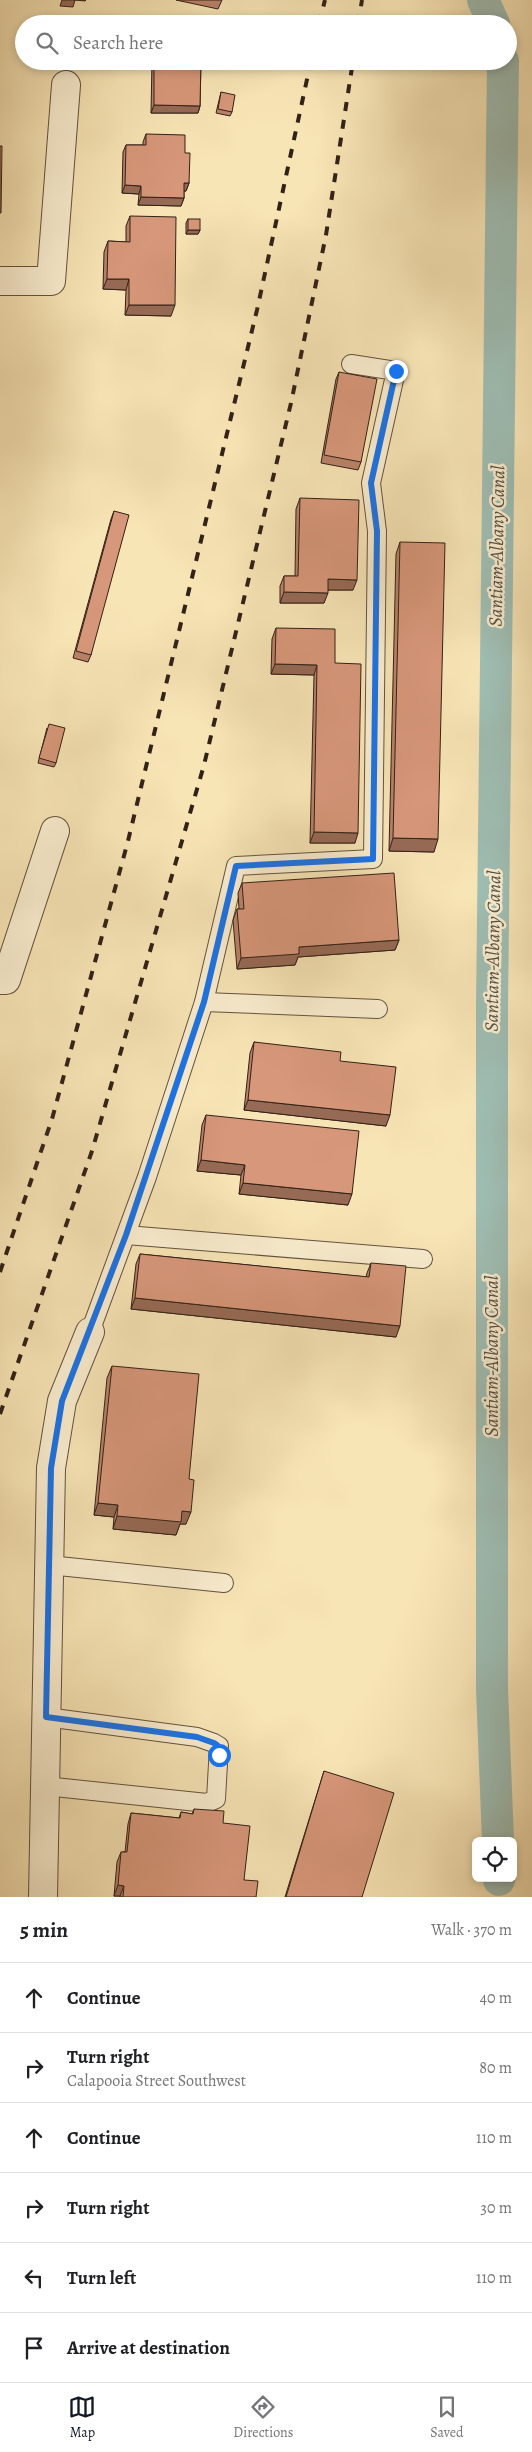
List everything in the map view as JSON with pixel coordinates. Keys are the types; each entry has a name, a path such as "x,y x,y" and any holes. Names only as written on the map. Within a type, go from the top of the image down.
{"street":[{"path":"0,281 51,281 66,85"},
{"path":"3,980 55,831"},
{"path":"43,1897 51,1468 62,1401 90,1332"}],"lane":[{"path":"90,1332 126,1235 204,1002 236,866 373,859 377,531 371,483 396,371 351,364"},
{"path":"204,1002 378,1009"},
{"path":"126,1235 423,1259"},
{"path":"49,1565 224,1583"},
{"path":"45,1786 207,1803 216,1799 219,1755 218,1746 197,1737 46,1717"}],"building":[{"path":"154,70 201,70 200,106 154,105"},
{"path":"221,92 235,95 232,112 218,109"},
{"path":"146,134 185,135 185,153 190,153 189,183 184,183 184,198 141,197 141,186 125,185 126,145 146,145"},
{"path":"0,146 2,146 1,213 0,213"},
{"path":"130,216 176,217 175,305 129,305 129,279 107,279 108,241 130,242"},
{"path":"188,219 200,219 200,230 188,230"},
{"path":"339,372 377,379 361,462 324,455"},
{"path":"300,498 359,500 357,580 328,579 328,593 284,592 284,576 298,576"},
{"path":"114,511 129,515 91,655 76,651"},
{"path":"400,542 445,543 438,839 393,838"},
{"path":"276,628 335,629 335,663 361,664 358,833 314,832 317,665 275,664"},
{"path":"49,724 65,728 56,763 39,758"},
{"path":"394,873 399,940 299,947 299,954 241,958 237,909 244,909 242,883"},
{"path":"254,1042 341,1052 340,1061 396,1067 390,1115 248,1100"},
{"path":"206,1115 359,1131 352,1194 243,1183 245,1165 201,1160"},
{"path":"140,1254 369,1277 371,1263 406,1266 400,1326 135,1298"},
{"path":"112,1366 199,1374 189,1479 194,1480 191,1512 182,1511 181,1522 117,1516 118,1505 98,1503"},
{"path":"324,1771 394,1793 362,1897 286,1897"},
{"path":"194,1809 224,1811 223,1823 250,1826 244,1880 258,1881 256,1897 123,1897 124,1886 118,1885 121,1852 127,1852 131,1813 180,1818 181,1812 193,1814"}],"waterway":[{"name":"Santiam-Albany Canal","path":"483,0 490,15"},
{"name":"Santiam-Albany Canal","path":"498,1837 492,1689 492,1007 503,70"}],"railway":[{"path":"321,15 325,0"},
{"path":"360,15 362,0"},
{"path":"0,1272 52,1119 128,841 257,310 309,70"},
{"path":"0,1414 92,1151 204,765 291,403 326,235 352,70"}],"route":[{"path":"219,1755 218,1746 197,1737 46,1717 51,1468 62,1401 90,1332 147,1177 204,1002 236,866 373,859 377,531 371,483 396,371"}]}
